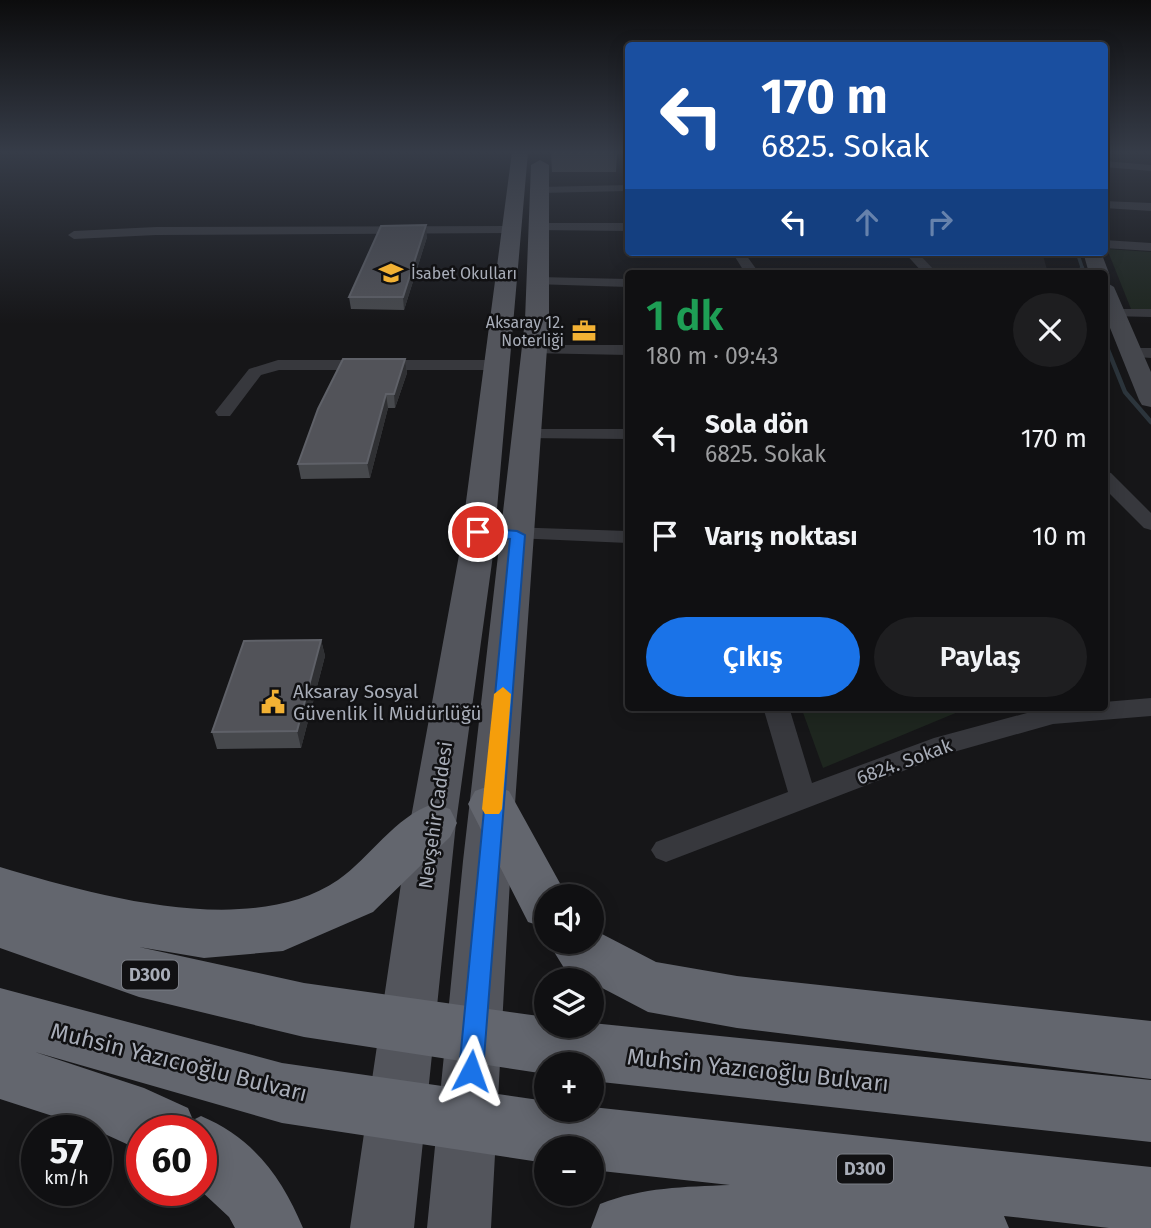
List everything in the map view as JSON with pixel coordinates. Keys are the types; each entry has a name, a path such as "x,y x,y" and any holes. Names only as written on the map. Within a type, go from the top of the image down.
{"highway":[{"path":"492,804 534,884"},
{"path":"0,889 85,915 204,934 283,928 355,896 433,823"},
{"name":"Muhsin Yazıcıoğlu Bulvarı","path":"0,925 139,972 303,1010 590,1052 1151,1111"},
{"path":"589,954 648,986 737,1002 1151,1050"},
{"name":"Muhsin Yazıcıoğlu Bulvarı","path":"0,1015 282,1093 579,1137 1151,1200"},
{"path":"0,1070 132,1115"},
{"path":"217,1162 252,1194 270,1228"},
{"path":"624,1228 655,1221 825,1215 976,1228"}],"main road":[{"name":"Nevşehir Caddesi","path":"382,1228 433,823 478,532 497,365 531,209"},
{"name":"Nevşehir Caddesi","path":"459,1228 492,804 535,350 538,281 534,209"}],"street":[{"path":"74,235 420,209"},
{"path":"566,209 625,226"},
{"path":"1108,244 1151,247"},
{"path":"914,256 927,270"},
{"path":"538,281 625,283"},
{"path":"1108,296 1115,313 1141,353 1151,400"},
{"path":"1115,313 1151,313"},
{"path":"535,350 625,350"},
{"path":"224,412 255,372 278,365 497,365"},
{"path":"527,434 625,434"},
{"path":"1108,481 1151,524"},
{"path":"478,532 625,537"},
{"name":"6824. Sokak","path":"1108,709 1151,707"},
{"path":"777,711 803,798"},
{"name":"6824. Sokak","path":"666,850 943,745 1050,711"}],"shaded area":[{"path":"1108,249 1151,252 1151,309 1131,309"},
{"path":"918,256 1043,256 1047,270 932,270"},
{"path":"802,711 960,711 823,768"}],"building":[{"name":"İsabet Okulları","path":"426,225 403,297 349,297 381,226"},
{"path":"343,359 405,359 394,394 386,394 367,463 298,464 318,409"},
{"name":"Aksaray Sosyal Güvenlik İl Müdürlüğü","path":"321,640 297,731 212,732 244,641"}],"waterway":[{"path":"1078,256 1083,270"},
{"path":"1108,350 1125,392 1151,422"}],"slow traffic":[{"path":"492,809 503,694"}],"place":[{"name":"İsabet Okulları","path":"391,273"},
{"name":"Aksaray 12. Noterliği","path":"584,331"},
{"name":"Aksaray Sosyal Güvenlik İl Müdürlüğü","path":"273,702"}],"route":[{"path":"471,1071 517,535 478,532"}]}
